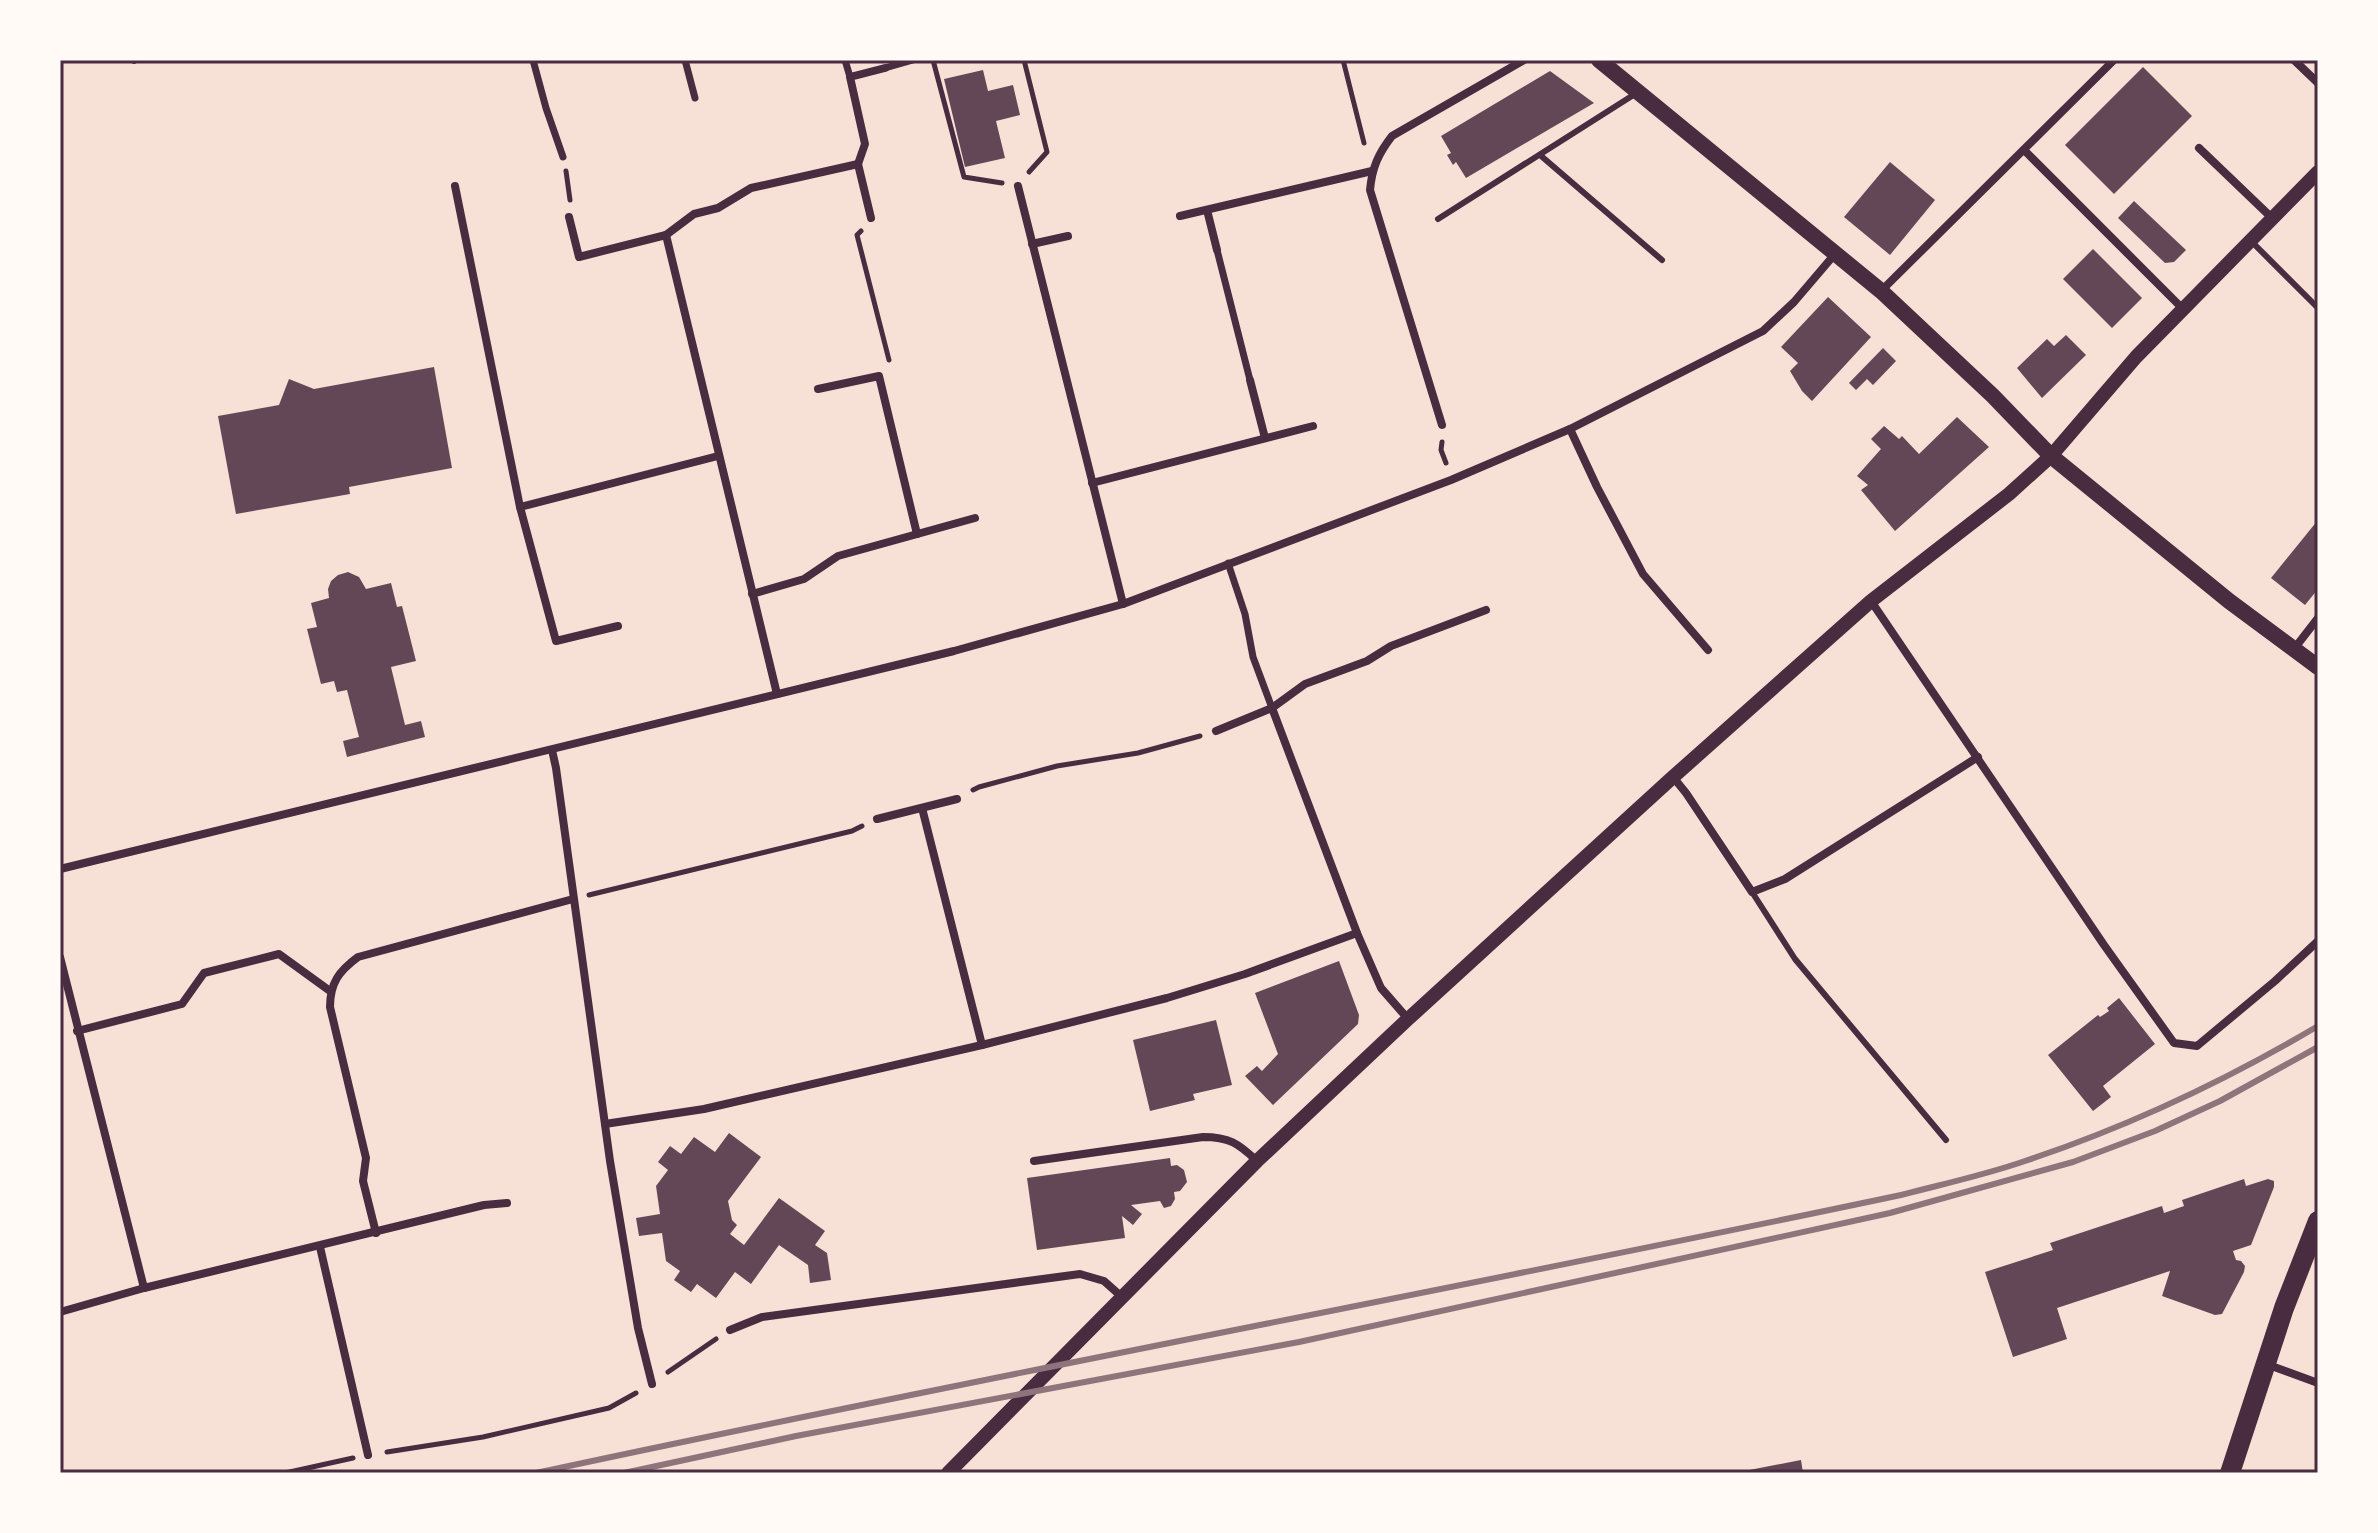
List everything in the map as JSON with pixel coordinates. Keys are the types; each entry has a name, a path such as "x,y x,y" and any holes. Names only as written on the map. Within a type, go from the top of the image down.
{"main road":[{"path":"1599,60 1881,291 1993,396 2051,456 2318,667"},
{"path":"2230,1473 2265,1363 2318,1221"}],"street":[{"path":"533,60 563,157"},
{"path":"685,60 695,98"},
{"path":"845,60 865,144 858,164 871,218"},
{"path":"850,77 913,60"},
{"path":"1442,425 1370,190 1372,171 1380,151 1392,136 1524,60"},
{"path":"1881,291 2114,60"},
{"path":"2294,60 2318,83"},
{"path":"2199,148 2272,218"},
{"path":"2024,150 2182,308"},
{"path":"569,217 579,257 666,235 694,214 718,208 751,188 858,164"},
{"path":"1180,216 1372,171"},
{"path":"949,1471 1257,1161 1408,1019 1871,601 2009,494 2051,456 2182,308 2318,172"},
{"path":"455,186 520,507 556,641 618,626"},
{"path":"1018,186 1123,604"},
{"path":"1207,210 1265,438"},
{"path":"666,235 777,694"},
{"path":"1032,244 1068,236"},
{"path":"60,869 954,651 1123,604 1451,480 1570,429 1763,331 1794,302 1836,253"},
{"path":"818,389 879,376 917,534"},
{"path":"1092,483 1313,426"},
{"path":"1570,429 1643,574 1708,650"},
{"path":"520,507 718,456"},
{"path":"752,594 804,579 838,556 975,518"},
{"path":"1228,563 1245,614 1253,657 1357,933 1381,988 1408,1019"},
{"path":"1871,601 2174,1043 2197,1046 2318,941"},
{"path":"1216,731 1272,708 1305,684 1367,661 1391,646 1486,610"},
{"path":"2294,651 2318,618"},
{"path":"552,750 605,1124 638,1328 652,1384"},
{"path":"1673,777 1752,892 1785,879 1978,757"},
{"path":"877,819 957,799"},
{"path":"922,808 982,1045"},
{"path":"376,1233 363,1181 366,1158 330,1007 330,991 340,971 358,957 573,899"},
{"path":"605,1124 704,1109 982,1045 1167,998 1245,974 1357,933"},
{"path":"77,1031 182,1004 204,973 279,954 330,991"},
{"path":"60,957 144,1288"},
{"path":"1034,1161 1203,1137 1223,1137 1241,1146 1257,1161"},
{"path":"60,1312 144,1288 484,1205 507,1203"},
{"path":"320,1247 368,1455"},
{"path":"730,1330 762,1317 1080,1274 1104,1281 1117,1302"},
{"path":"2265,1363 2318,1383"}],"lane":[{"path":"1438,219 1638,92"},
{"path":"1540,155 1662,260"},
{"path":"2250,240 2318,308"},
{"path":"1752,892 1795,959 1946,1140"}],"path":[{"path":"933,60 964,177 1018,186 1047,152 1024,60"},
{"path":"1343,60 1372,171"},
{"path":"563,157 570,200 569,217"},
{"path":"871,218 857,235 889,359 879,376"},
{"path":"1442,425 1441,450 1451,480"},
{"path":"957,799 979,787 1057,766 1138,753 1216,731"},
{"path":"573,899 852,831 877,819"},
{"path":"285,1473 368,1455 483,1437 609,1408 652,1384 730,1330"}],"building":[{"path":"2143,67 2192,116 2114,194 2065,145"},
{"path":"983,70 988,91 1013,85 1020,115 996,121 1005,158 965,167 944,79"},
{"path":"1550,71 1594,103 1466,178 1456,162 1453,165 1447,155 1451,153 1441,136"},
{"path":"1890,162 1935,200 1890,255 1844,217"},
{"path":"2134,201 2186,250 2174,262 2165,263 2118,218"},
{"path":"2093,249 2142,298 2112,328 2063,279"},
{"path":"1828,297 1871,337 1812,401 1790,371 1798,363 1781,347"},
{"path":"2066,335 2086,355 2042,398 2017,368 2047,339 2054,346"},
{"path":"1883,348 1896,361 1873,385 1867,379 1856,390 1849,383"},
{"path":"434,367 452,468 349,487 350,494 236,514 218,416 279,405 289,379 314,389"},
{"path":"1957,417 1989,447 1895,531 1861,490 1868,485 1857,476 1881,449 1871,439 1884,426 1899,439 1902,436 1919,454"},
{"path":"2318,520 2318,589 2305,605 2271,578"},
{"path":"348,572 359,577 366,589 391,583 397,607 402,606 416,661 391,667 405,725 421,721 425,737 347,757 343,741 359,737 347,690 337,692 334,681 321,684 307,629 317,627 311,603 329,598 331,581"},
{"path":"1339,961 1359,1015 1358,1024 1273,1105 1245,1076 1257,1066 1262,1071 1278,1054 1255,993"},
{"path":"2119,998 2155,1044 2103,1086 2111,1097 2093,1111 2048,1055 2098,1015 2100,1017 2109,1011 2107,1008"},
{"path":"1216,1020 1232,1085 1193,1094 1195,1100 1150,1111 1133,1040"},
{"path":"729,1133 761,1157 728,1201 732,1220 737,1225 730,1234 744,1245 779,1198 825,1231 815,1245 827,1253 831,1280 810,1283 808,1265 779,1245 751,1284 735,1272 716,1298 697,1284 691,1292 674,1280 680,1271 666,1261 662,1233 639,1236 636,1218 660,1214 656,1186 668,1170 658,1162 670,1146 681,1154 694,1137 715,1152"},
{"path":"1170,1158 1171,1166 1177,1165 1184,1170 1187,1182 1180,1191 1174,1192 1175,1199 1171,1206 1164,1208 1160,1201 1131,1205 1142,1214 1133,1225 1122,1216 1125,1238 1037,1250 1027,1178"},
{"path":"2244,1179 2246,1186 2268,1179 2274,1181 2274,1187 2251,1245 2233,1251 2236,1260 2245,1266 2244,1272 2222,1314 2215,1315 2162,1296 2170,1271 2057,1308 2067,1339 2013,1357 1985,1272 2053,1250 2050,1243 2162,1206 2164,1213 2184,1206 2182,1200"},
{"path":"1801,1460 1803,1473 1739,1473 1739,1472"}],"railway":[{"path":"536,1473 1901,1195 2010,1166 2101,1133 2211,1084 2318,1026"},
{"path":"624,1473 796,1436 1299,1342 1890,1213 2073,1162 2155,1131 2220,1101 2318,1047"}]}
